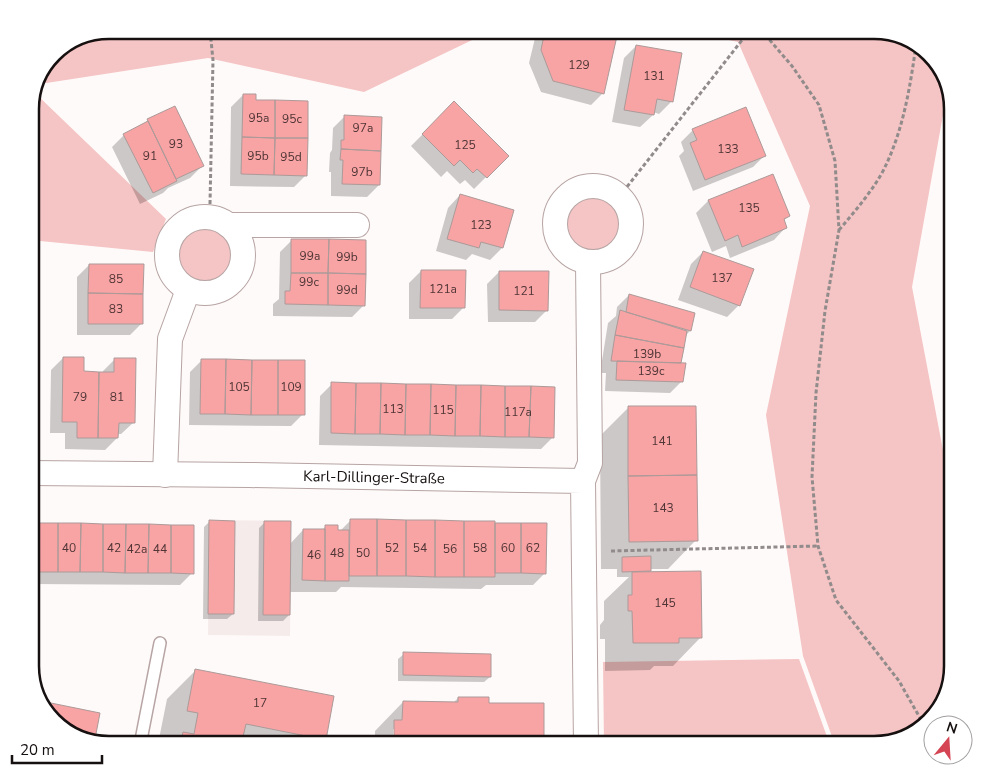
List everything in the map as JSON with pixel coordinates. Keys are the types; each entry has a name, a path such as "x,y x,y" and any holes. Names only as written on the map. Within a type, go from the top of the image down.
{"street":[{"path":"592,186 604,188 619,197 629,214 630,226 628,239 622,249 612,257 601,262 588,262 576,258 566,251 558,241 555,229 555,216 560,205 568,195 580,188 592,186"},
{"path":"219,221 236,234 242,245 243,257 240,270 234,280 225,288 207,293 188,290 178,282 170,271 167,259 168,246 173,234 182,224 194,219 202,217 219,221 357,225"},
{"path":"586,736 582,481 590,463 588,262"},
{"path":"165,475 170,339 188,290"},
{"name":"Karl-Dillinger-Straße","path":"39,473 582,481"}],"lane":[{"path":"142,736 160,643"}],"path":[{"path":"211,39 214,60 219,221"},
{"path":"619,197 743,39"},
{"path":"769,39 792,66 819,105 836,161 839,230 825,311 816,393 812,477 818,546 836,600 899,681 920,719"},
{"path":"839,230 865,200 883,171 897,138 906,105 915,52"},
{"path":"583,552 818,546"}],"shaded area":[{"path":"99,39 474,39 364,92 208,58 44,83 53,66 63,56 86,42"},
{"path":"724,39 888,40 905,46 924,59 941,86 944,109 912,287 944,456 944,676 941,689 925,715 905,729 888,735 832,736 803,656 766,415 810,206 738,42"},
{"path":"40,98 166,219 153,252 39,241"},
{"path":"593,186 607,189 620,197 628,210 631,224 628,238 620,251 607,259 593,262 579,259 566,251 558,238 555,224 558,210 566,197 579,189"},
{"path":"205,217 219,220 232,228 240,241 243,255 240,269 232,282 219,290 205,293 191,290 178,282 170,269 167,255 170,241 178,228 191,220"},
{"path":"209,520 291,521 290,636 208,635"},
{"path":"799,659 827,736 604,736 603,662"}],"building":[{"path":"543,39 616,39 604,94 553,81 541,50"},
{"path":"636,45 682,53 673,102 657,99 654,115 624,110"},
{"path":"243,94 256,94 256,100 275,100 275,138 242,137"},
{"path":"275,100 308,101 308,138 275,138"},
{"path":"454,101 509,156 487,178 477,169 473,173 460,160 454,166 422,134"},
{"path":"175,106 204,166 176,179 147,119"},
{"path":"746,107 766,156 705,180 690,143 697,140 692,129"},
{"path":"344,115 382,117 381,151 341,149 341,140 344,140"},
{"path":"148,121 177,181 153,193 123,134"},
{"path":"242,137 275,138 274,175 241,174"},
{"path":"275,138 308,138 307,176 274,175"},
{"path":"341,149 381,151 380,185 342,184 343,160 340,160"},
{"path":"773,174 790,216 784,219 787,228 742,247 738,235 725,241 708,200"},
{"path":"460,194 514,210 503,248 481,242 479,248 447,239"},
{"path":"291,239 329,239 328,273 291,273"},
{"path":"329,239 366,240 366,274 328,273"},
{"path":"703,251 754,269 740,306 690,287"},
{"path":"89,264 144,264 143,294 88,293"},
{"path":"421,270 466,270 465,308 420,308"},
{"path":"499,271 549,271 548,311 499,310"},
{"path":"291,273 328,273 328,305 285,304 285,291 290,291"},
{"path":"328,273 366,274 365,306 328,305"},
{"path":"88,293 143,294 143,324 88,324"},
{"path":"629,294 695,313 691,331 626,312"},
{"path":"620,310 687,331 684,348 615,335"},
{"path":"615,335 684,348 681,363 611,361"},
{"path":"63,357 84,357 84,371 99,372 98,438 77,438 77,422 62,422"},
{"path":"114,358 136,358 135,423 119,423 118,438 98,438 99,372 114,372"},
{"path":"201,359 226,359 225,414 200,414"},
{"path":"226,359 252,360 251,415 225,414"},
{"path":"252,360 278,360 278,415 251,415"},
{"path":"278,360 305,360 305,415 278,415"},
{"path":"617,361 686,363 683,382 616,380"},
{"path":"331,382 356,383 355,434 331,433"},
{"path":"356,383 381,383 380,434 355,434"},
{"path":"381,383 406,384 405,435 380,434"},
{"path":"406,384 431,384 430,435 405,435"},
{"path":"431,384 456,385 455,436 430,435"},
{"path":"456,385 481,385 480,436 455,436"},
{"path":"481,385 505,386 505,437 480,436"},
{"path":"505,386 531,386 529,437 505,437"},
{"path":"531,386 555,387 554,438 529,437"},
{"path":"628,406 696,406 697,475 628,476"},
{"path":"697,475 698,541 629,542 628,476"},
{"path":"350,519 377,519 377,576 349,576"},
{"path":"377,519 406,520 406,576 377,576"},
{"path":"209,520 235,521 234,614 208,614"},
{"path":"406,520 435,520 435,577 406,576"},
{"path":"435,520 464,521 464,577 435,577"},
{"path":"264,521 291,521 290,615 263,615"},
{"path":"464,521 495,521 495,577 464,577"},
{"path":"39,523 58,523 58,572 39,572"},
{"path":"58,523 81,523 80,572 58,572"},
{"path":"81,523 103,524 103,572 80,572"},
{"path":"495,523 521,523 521,573 495,573"},
{"path":"521,523 547,523 546,574 521,573"},
{"path":"103,524 126,524 125,573 103,572"},
{"path":"126,524 149,524 148,573 125,573"},
{"path":"149,524 171,525 171,573 148,573"},
{"path":"171,525 194,525 194,574 171,573"},
{"path":"325,525 338,525 338,530 349,530 349,581 325,581"},
{"path":"303,529 325,529 325,581 302,580"},
{"path":"651,556 651,571 622,572 622,557"},
{"path":"701,571 702,638 679,638 679,643 633,643 632,611 628,611 628,595 632,595 632,572"},
{"path":"403,652 491,654 491,677 403,675"},
{"path":"195,669 334,696 327,736 306,736 246,724 243,736 182,736 183,732 194,734 198,713 187,711"},
{"path":"458,697 489,697 489,703 544,703 544,736 394,736 394,720 402,720 403,701 458,702"},
{"path":"50,703 100,713 96,735 86,733 66,722"}]}
